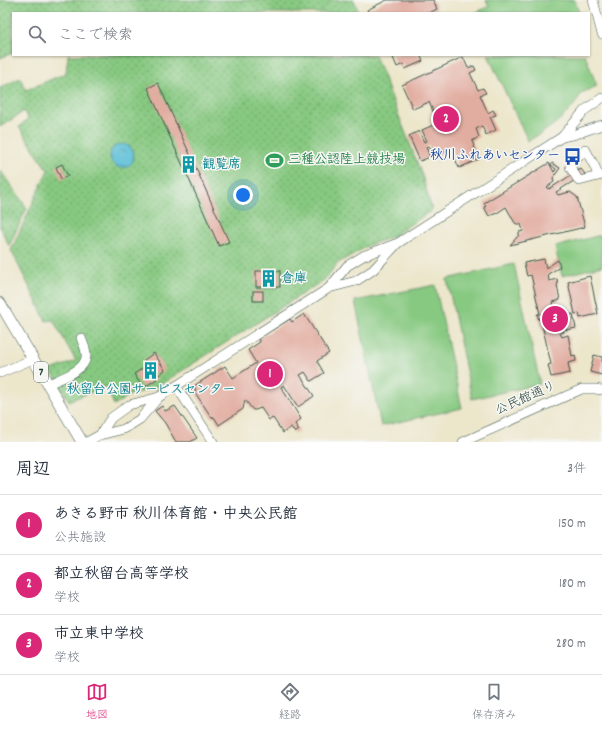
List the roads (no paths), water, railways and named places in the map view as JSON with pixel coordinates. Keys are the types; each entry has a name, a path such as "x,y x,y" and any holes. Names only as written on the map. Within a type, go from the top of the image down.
{"main road":[{"name":"7","path":"0,303 82,442"}],"street":[{"path":"593,0 602,34"},
{"path":"88,442 100,435 124,429 140,419 159,397 329,288 346,266 368,254 398,243 562,137 585,110 602,98"},
{"path":"562,137 602,125"},
{"path":"329,288 356,281 378,266 398,243"},
{"path":"368,254 377,260 378,266"},
{"path":"344,270 343,274 351,283"},
{"path":"48,384 72,373 81,367 85,362 86,349 81,338"},
{"path":"0,373 33,358"},
{"path":"176,386 213,442"},
{"name":"公民館通り","path":"463,442 582,389 602,390"},
{"path":"100,435 111,418 129,405 159,397"},
{"path":"129,405 137,406 141,411 140,419"},
{"path":"111,418 110,424 113,429 118,431"}],"water":[{"path":"122,144 127,145 133,151 133,161 127,167 122,168 117,167 111,161 110,156 111,151 117,145"}],"place":[{"name":"都立秋留台高等学校","path":"446,119"},
{"name":"秋川ふれあいセンター","path":"573,156"},
{"name":"三種公認陸上競技場","path":"275,160"},
{"name":"観覧席","path":"189,165"},
{"name":"倉庫","path":"268,279"},
{"name":"市立東中学校","path":"555,319"},
{"name":"秋留台公園サービスセンター","path":"151,371"},
{"name":"あきる野市 秋川体育館・中央公民館","path":"270,374"}]}
